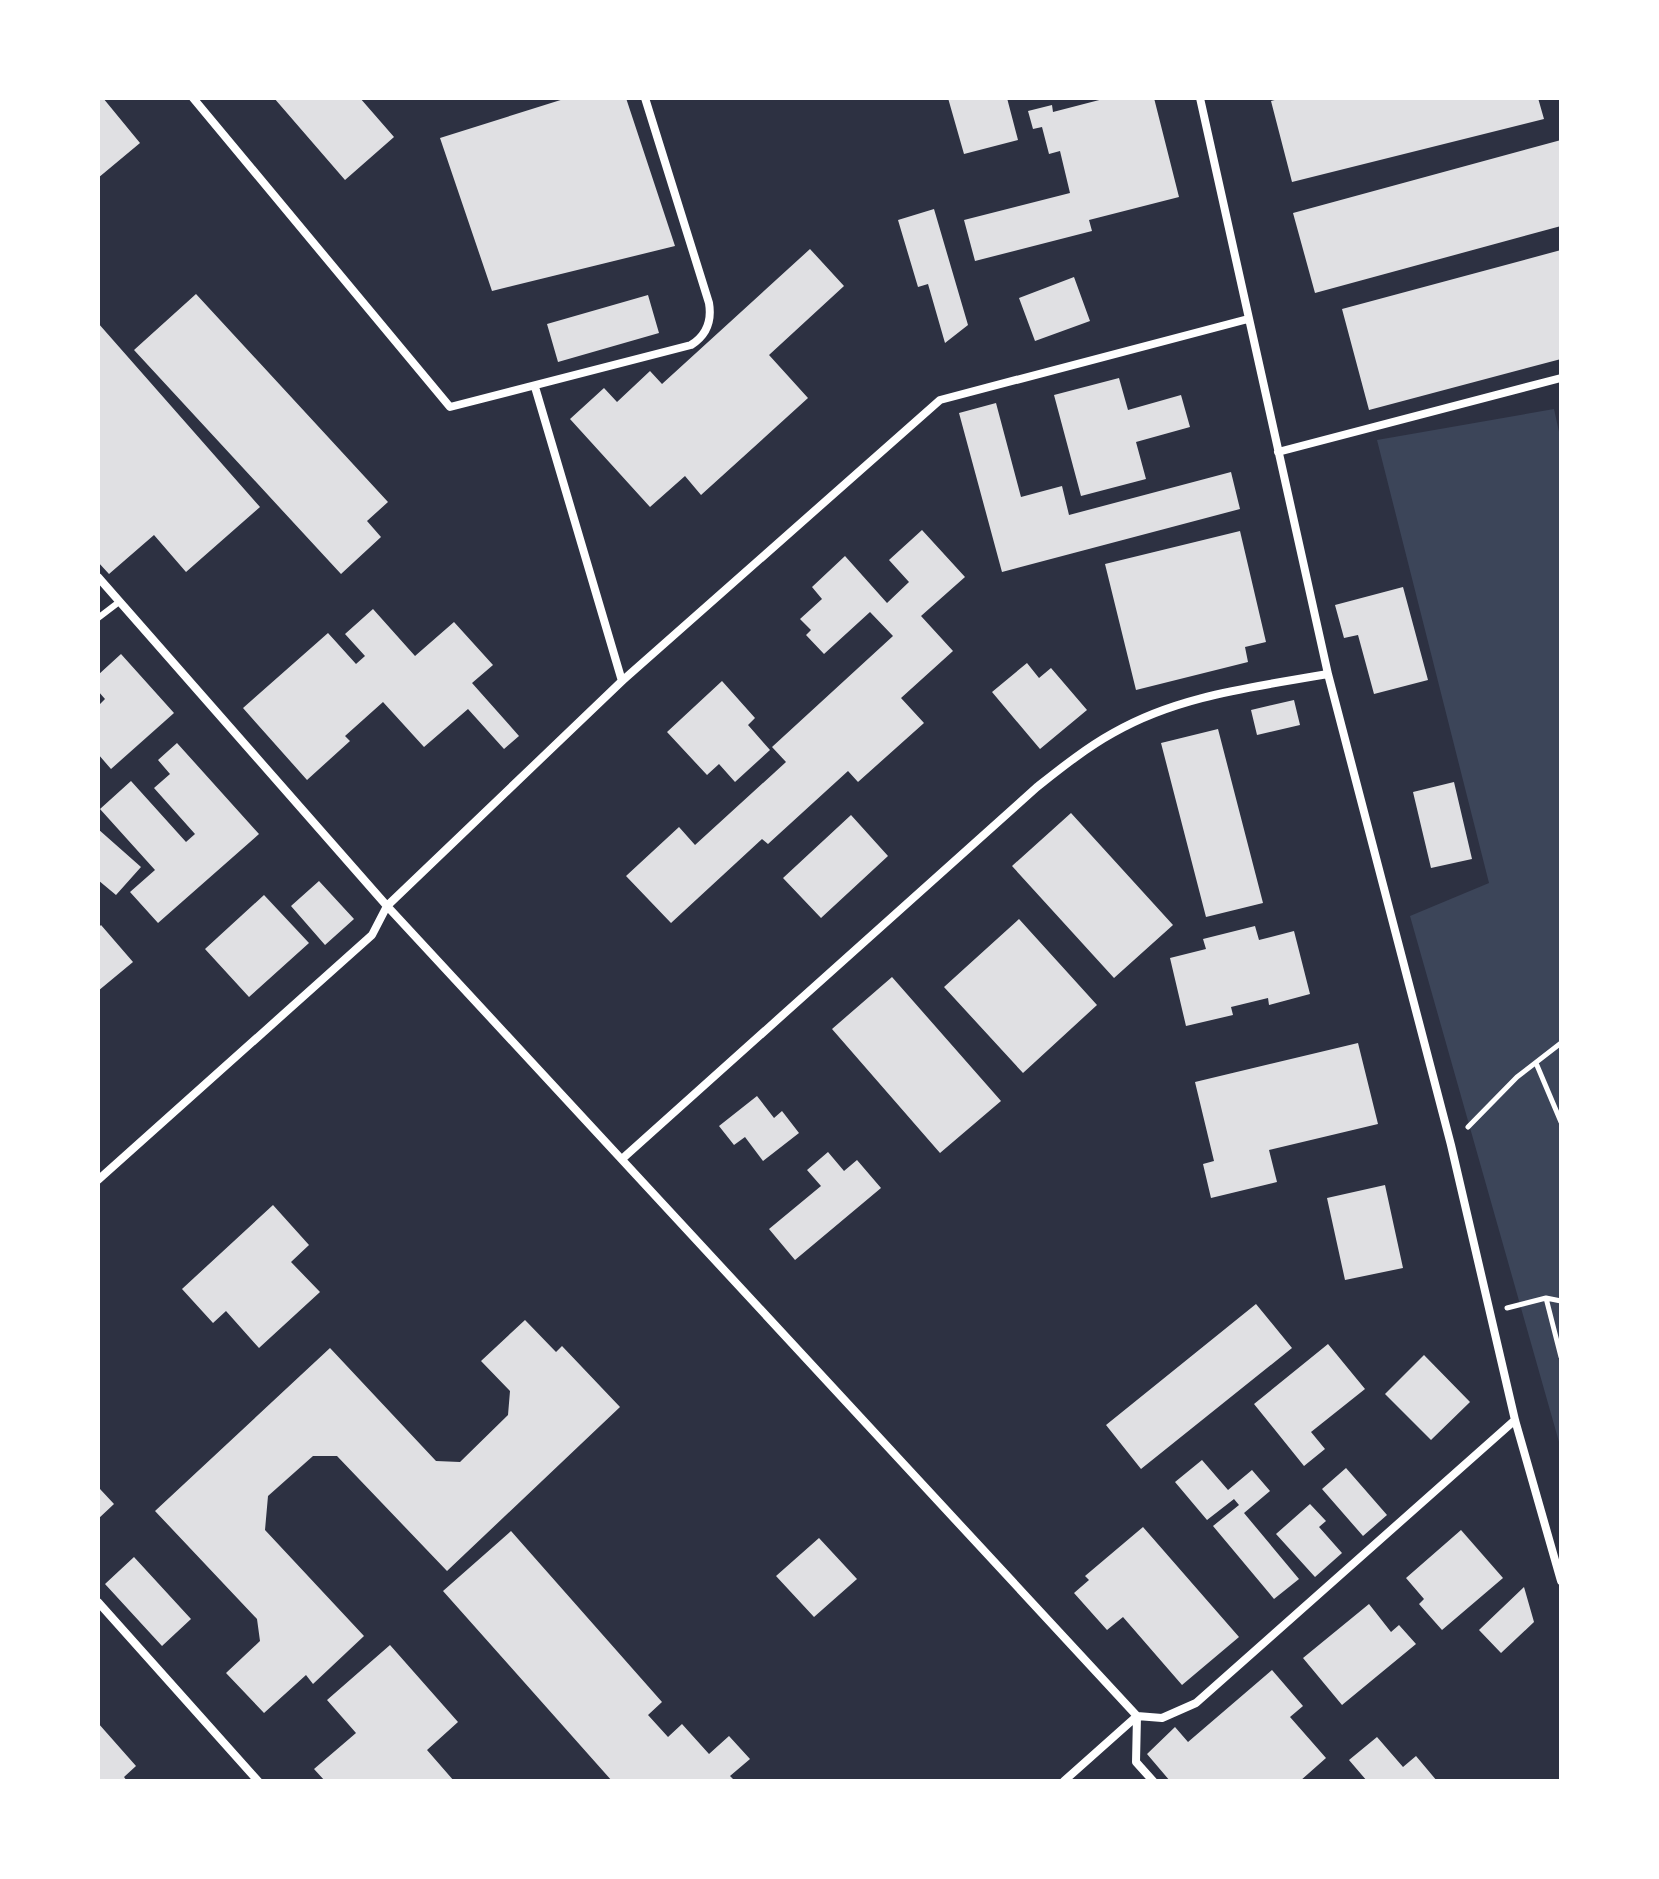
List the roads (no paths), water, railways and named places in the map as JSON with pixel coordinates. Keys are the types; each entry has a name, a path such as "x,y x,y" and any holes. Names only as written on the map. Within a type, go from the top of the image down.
{"street":[{"path":"193,98 450,407 691,345 708,327 709,303 645,98"},
{"path":"1200,98 1328,674 1451,1145 1515,1420 1561,1581"},
{"path":"98,1180 372,935 387,906 622,681 940,400 1248,319"},
{"path":"1278,452 1561,378"},
{"path":"535,387 622,681"},
{"path":"98,577 387,906 1137,1716 1162,1718 1196,1703 1515,1420"},
{"path":"622,1159 1025,797 1074,758 1113,733 1161,710 1210,695 1328,674"},
{"path":"98,1602 258,1781"},
{"path":"1064,1781 1137,1716"},
{"path":"1137,1716 1136,1762 1153,1781"}],"lane":[{"path":"98,618 119,602"}]}
